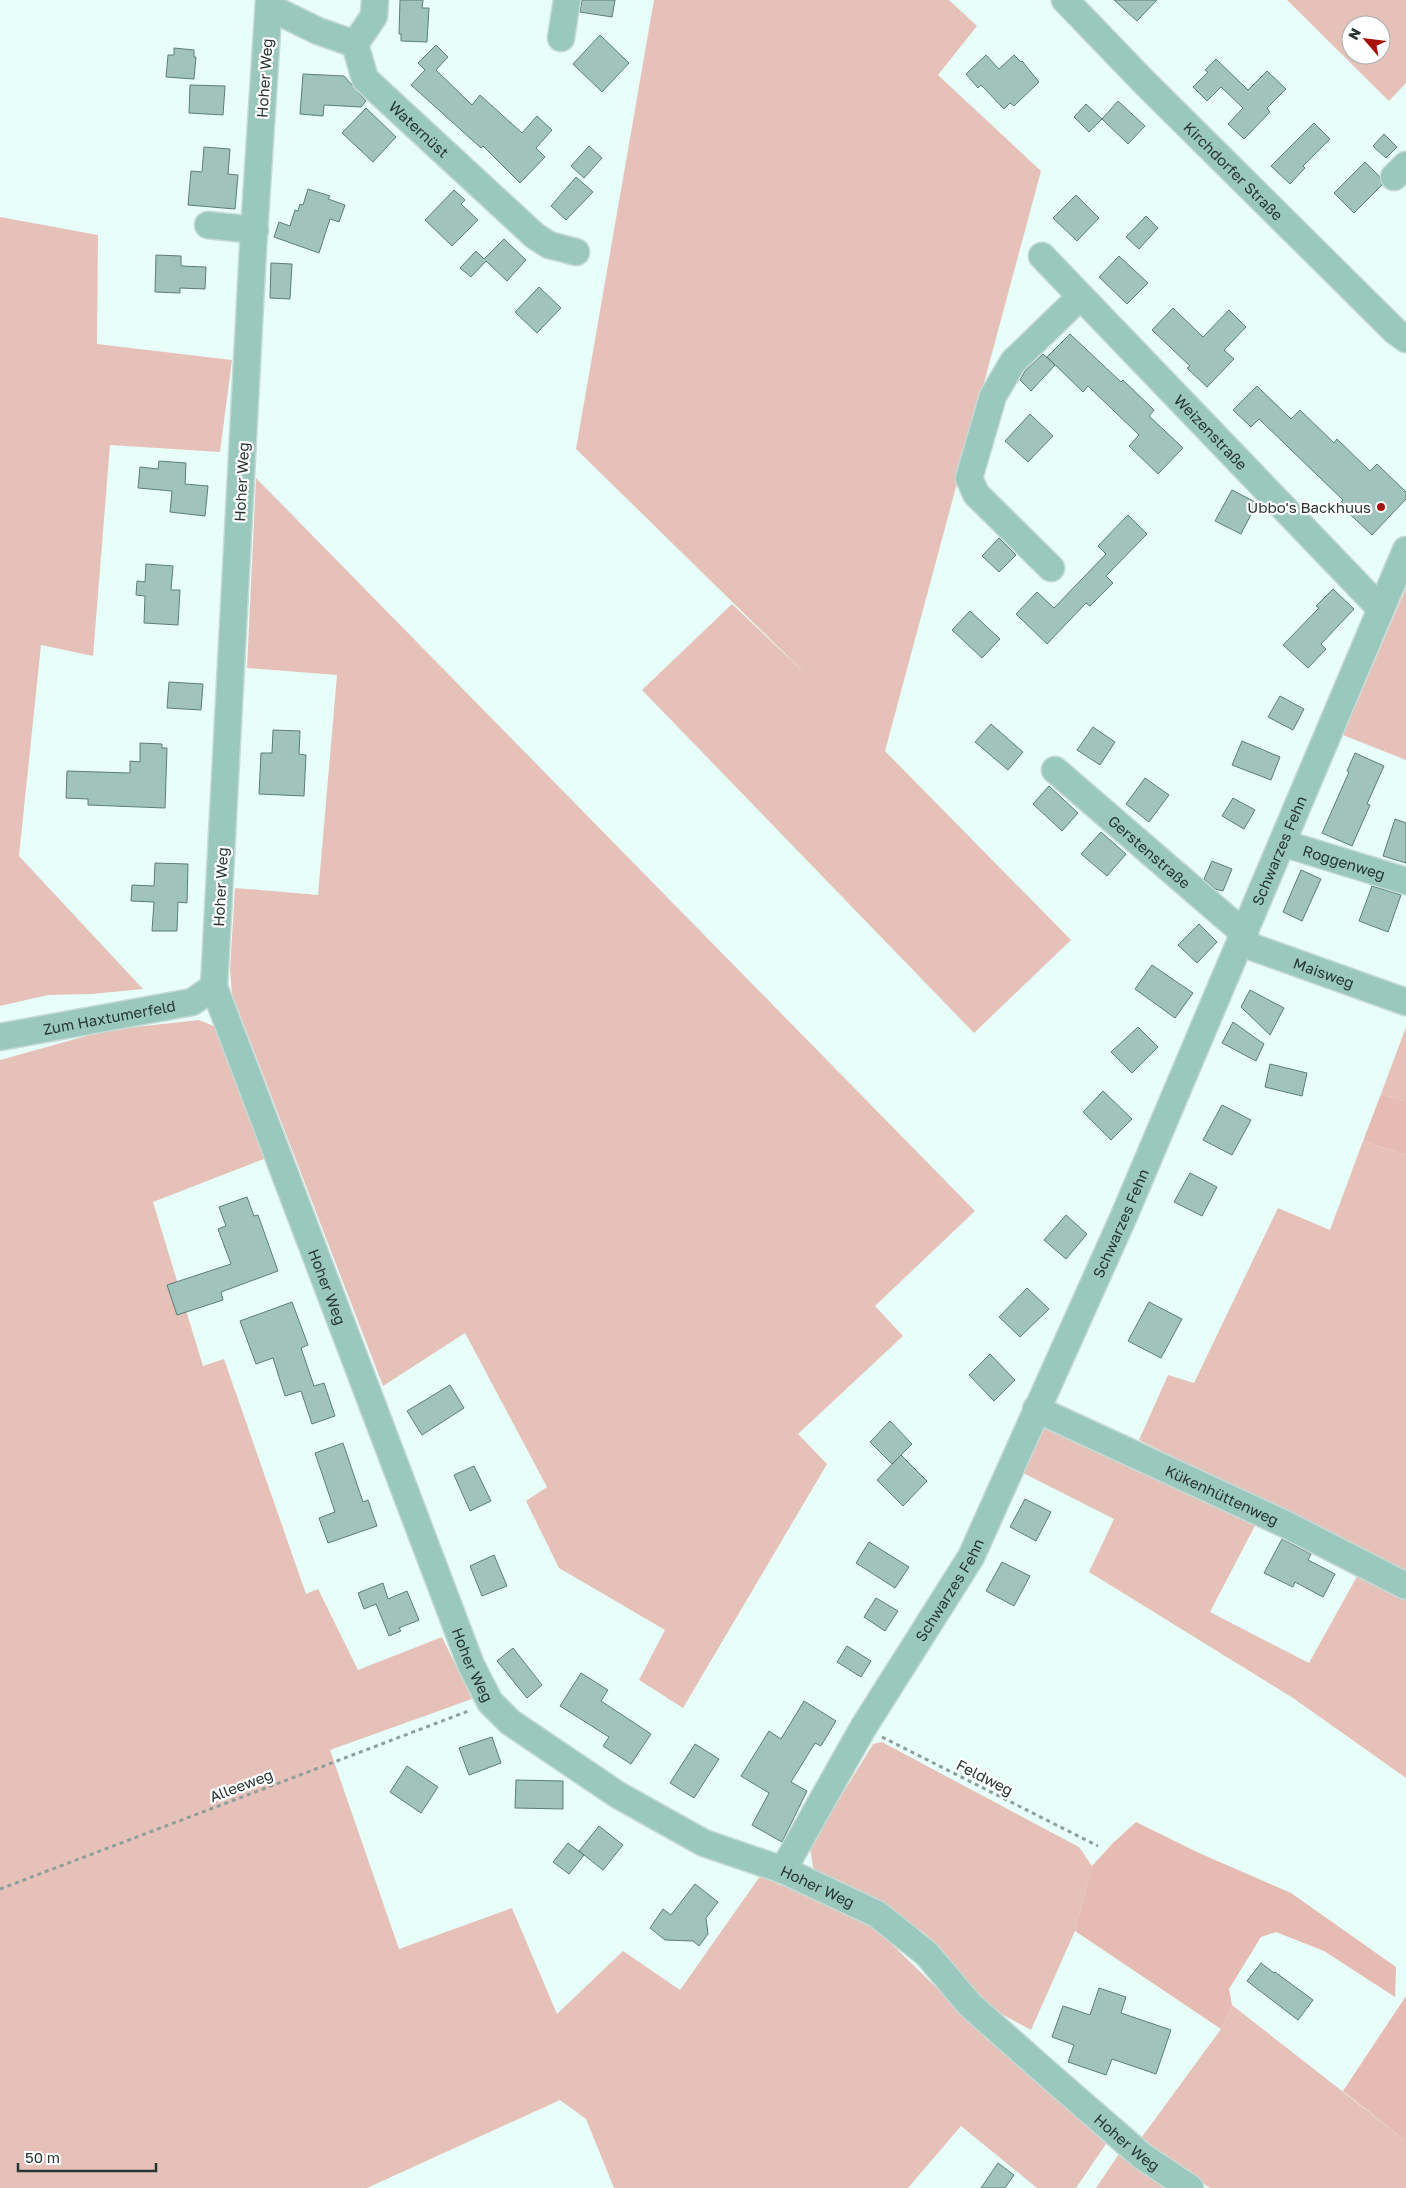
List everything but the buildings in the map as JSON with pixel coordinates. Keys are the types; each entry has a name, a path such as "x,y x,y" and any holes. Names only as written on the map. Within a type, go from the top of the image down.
{"street":[{"path":"269,3 318,30 355,44 374,16 375,0"},
{"path":"561,38 567,0"},
{"name":"Kirchdorfer Straße","path":"1064,0 1395,331 1406,339"},
{"name":"Hoher Weg","path":"269,3 254,230 214,987 471,1665 490,1702 510,1722 618,1795 704,1843 783,1870 877,1914 927,1954 970,2006 1142,2156 1190,2188"},
{"name":"Waternüst","path":"355,44 365,79 534,236 549,245 576,252"},
{"path":"208,225 254,230"},
{"name":"Weizenstraße","path":"1042,256 1380,608"},
{"path":"1051,568 976,494 969,478 993,396 1013,362 1080,297"},
{"name":"Schwarzes Fehn","path":"783,1870 863,1728 971,1557 1124,1216 1406,550"},
{"name":"Gerstenstraße","path":"1055,770 1243,938"},
{"name":"Roggenweg","path":"1282,843 1406,881"},
{"name":"Maisweg","path":"1243,938 1406,1002"},
{"name":"Zum Haxtumerfeld","path":"0,1037 192,1002 214,987"},
{"name":"Kükenhüttenweg","path":"1036,1409 1285,1524 1406,1586"}],"path":[{"name":"Alleeweg","path":"0,1889 490,1702"},
{"name":"Feldweg","path":"863,1728 1098,1846"}],"shaded area":[{"path":"654,0 949,0 977,26 938,75 1041,171 885,751 1071,940 974,1033 642,690 732,604 809,677 576,449"},
{"path":"1287,0 1406,0 1406,83 1389,101 1353,65 1391,65 1391,15 1341,15 1341,53"},
{"path":"0,217 98,235 97,344 232,360 220,452 110,445 93,656 41,645 19,856 143,989 92,994 48,995 0,1006"},
{"path":"256,478 975,1211 875,1306 903,1336 798,1434 827,1464 683,1708 639,1680 665,1630 559,1568 526,1501 547,1487 465,1333 383,1386 232,994 230,970 235,888 318,895 337,675 247,668"},
{"path":"1406,588 1406,760 1343,735"},
{"path":"199,1020 216,1027 231,1057 264,1159 153,1202 203,1366 224,1359 306,1594 318,1589 358,1670 442,1637 472,1699 330,1750 399,1949 512,1908 557,2014 623,1951 680,1990 761,1875 780,1885 804,1892 870,1923 973,2023 1105,2136 1106,2144 1076,2188 1037,2188 961,2126 908,2188 614,2188 586,2119 560,2100 367,2188 0,2188 0,1060 108,1030"},
{"path":"1406,1027 1406,1101 1381,1094"},
{"path":"1381,1094 1406,1101 1406,1155 1363,1141"},
{"path":"1363,1141 1406,1155 1406,1577 1266,1503 1139,1440 1168,1375 1194,1383 1278,1208 1330,1230"},
{"path":"1046,1423 1258,1520 1210,1612 1309,1663 1360,1571 1406,1595 1406,1778 1293,1698 1089,1572 1114,1519 1023,1473"},
{"path":"882,1742 1079,1847 1092,1866 1075,1931 1031,2030 983,2004 927,1935 879,1902 823,1877 813,1867 810,1847 873,1744"},
{"path":"1136,1822 1199,1853 1291,1893 1396,1967 1395,1997 1324,1951 1276,1932 1261,1937 1229,1989 1232,2005 1221,2029 1075,1931 1092,1866"},
{"path":"1406,1996 1406,2141 1343,2091"},
{"path":"1232,2005 1406,2141 1406,2188 1210,2188 1139,2141 1221,2029"},
{"path":"1121,2151 1174,2188 1096,2188"}],"place":[{"name":"Ubbo's Backhuus","path":"1381,507"}]}
